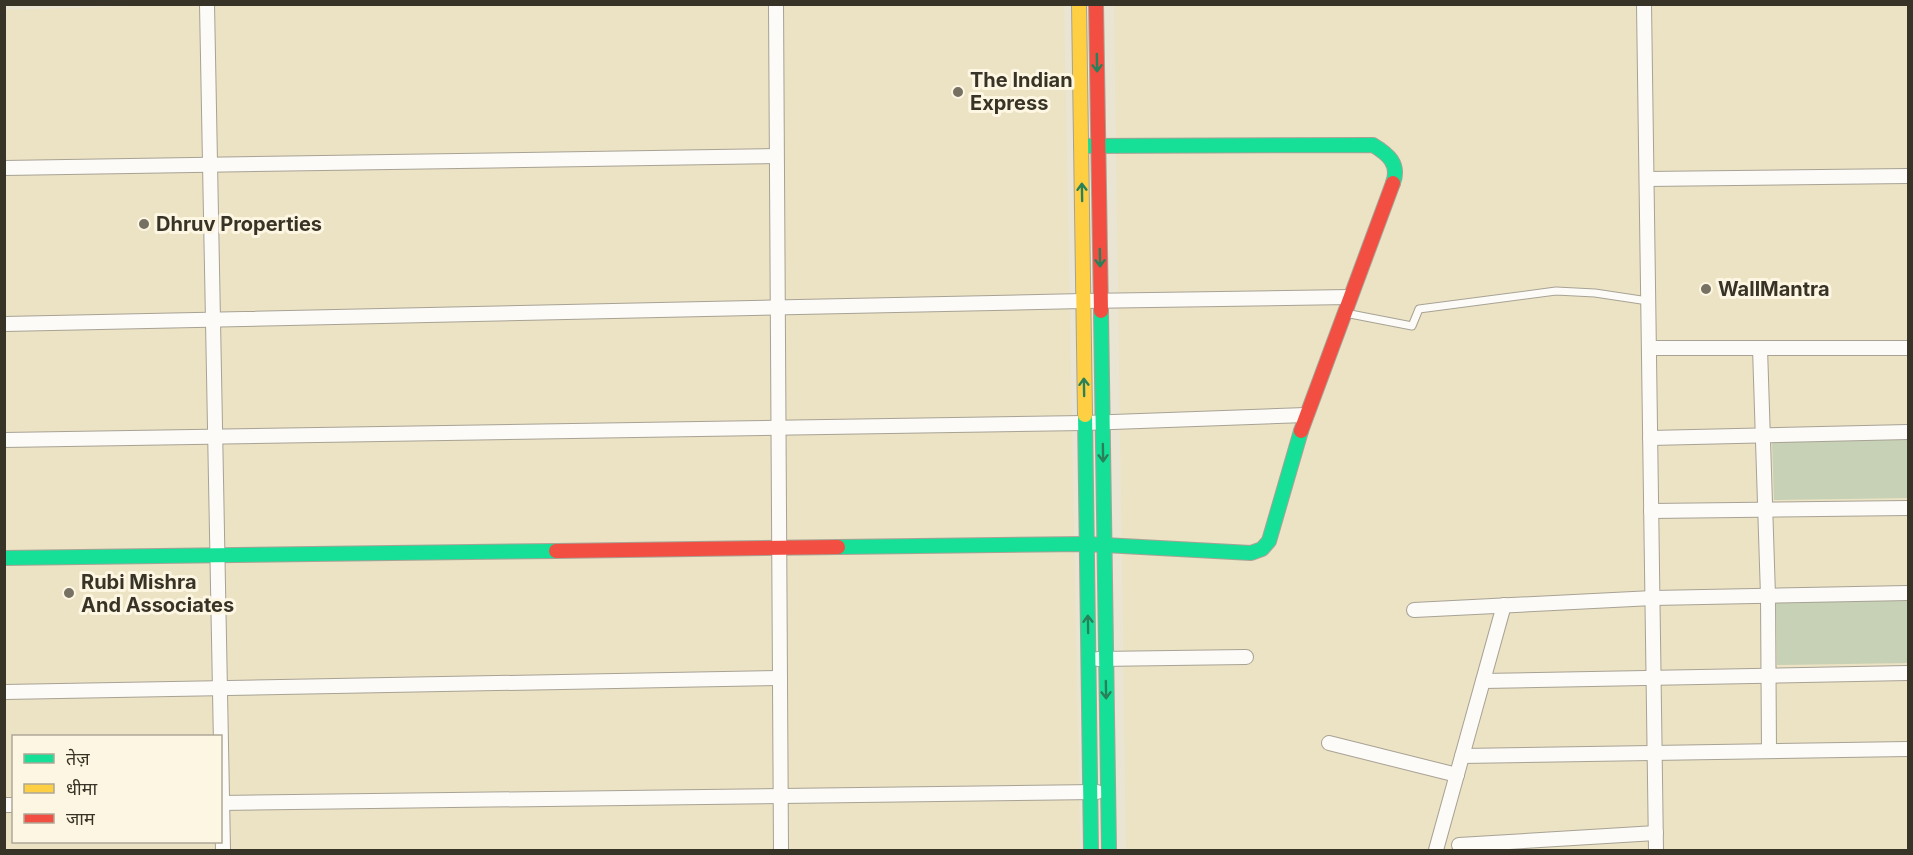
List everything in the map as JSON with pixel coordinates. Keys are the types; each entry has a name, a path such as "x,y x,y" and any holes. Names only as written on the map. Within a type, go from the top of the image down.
{"street":[{"path":"207,4 220,735"},
{"path":"776,4 781,850"},
{"path":"1079,4 1091,850"},
{"path":"1096,4 1109,850"},
{"path":"1644,4 1656,850"},
{"path":"4,558 1086,544 1251,553 1262,549 1269,541 1306,415 1396,174 1395,162 1373,145 1081,147"},
{"path":"4,168 776,156"},
{"path":"1647,179 1908,176"},
{"path":"4,324 1100,300 1349,297"},
{"path":"1649,348 1908,348"},
{"path":"1760,348 1770,675 1769,751"},
{"path":"4,441 1085,423 1306,415"},
{"path":"1650,438 1908,432"},
{"path":"1651,512 1908,508"},
{"path":"1414,610 1653,598 1908,593"},
{"path":"1436,850 1504,605"},
{"path":"1088,659 1246,657"},
{"path":"1483,681 1908,673"},
{"path":"4,692 780,678"},
{"path":"1329,742 1457,775"},
{"path":"1462,756 1908,748"},
{"path":"222,803 1108,792"},
{"path":"222,826 223,850"},
{"path":"1459,844 1656,833"}],"lane":[{"path":"1344,312 1412,326 1419,309 1556,291 1595,293 1648,301"}],"shaded area":[{"path":"210,4 1064,5 1080,850 5,850 4,10"},
{"path":"1114,5 1908,5 1908,850 1126,850"}],"green space":[{"path":"1908,439 1908,498 1774,500 1772,442"},
{"path":"1908,600 1908,663 1777,665 1776,602"}],"traffic: fast":[{"path":"1081,146 1373,145 1383,152 1394,165 1393,183"},
{"path":"1101,311 1109,850"},
{"path":"1085,415 1091,850"},
{"path":"838,547 1086,544 1251,553 1262,549 1269,541 1301,431"},
{"path":"4,558 556,551"}],"traffic: slow":[{"path":"1079,4 1085,415"}],"traffic: jam":[{"path":"1096,4 1101,311"},
{"path":"1301,431 1393,183"},
{"path":"556,551 838,547"}],"place":[{"name":"The Indian Express","path":"958,92"},
{"name":"Dhruv Properties","path":"144,224"},
{"name":"WallMantra","path":"1706,289"},
{"name":"Rubi Mishra And Associates","path":"69,593"}]}
